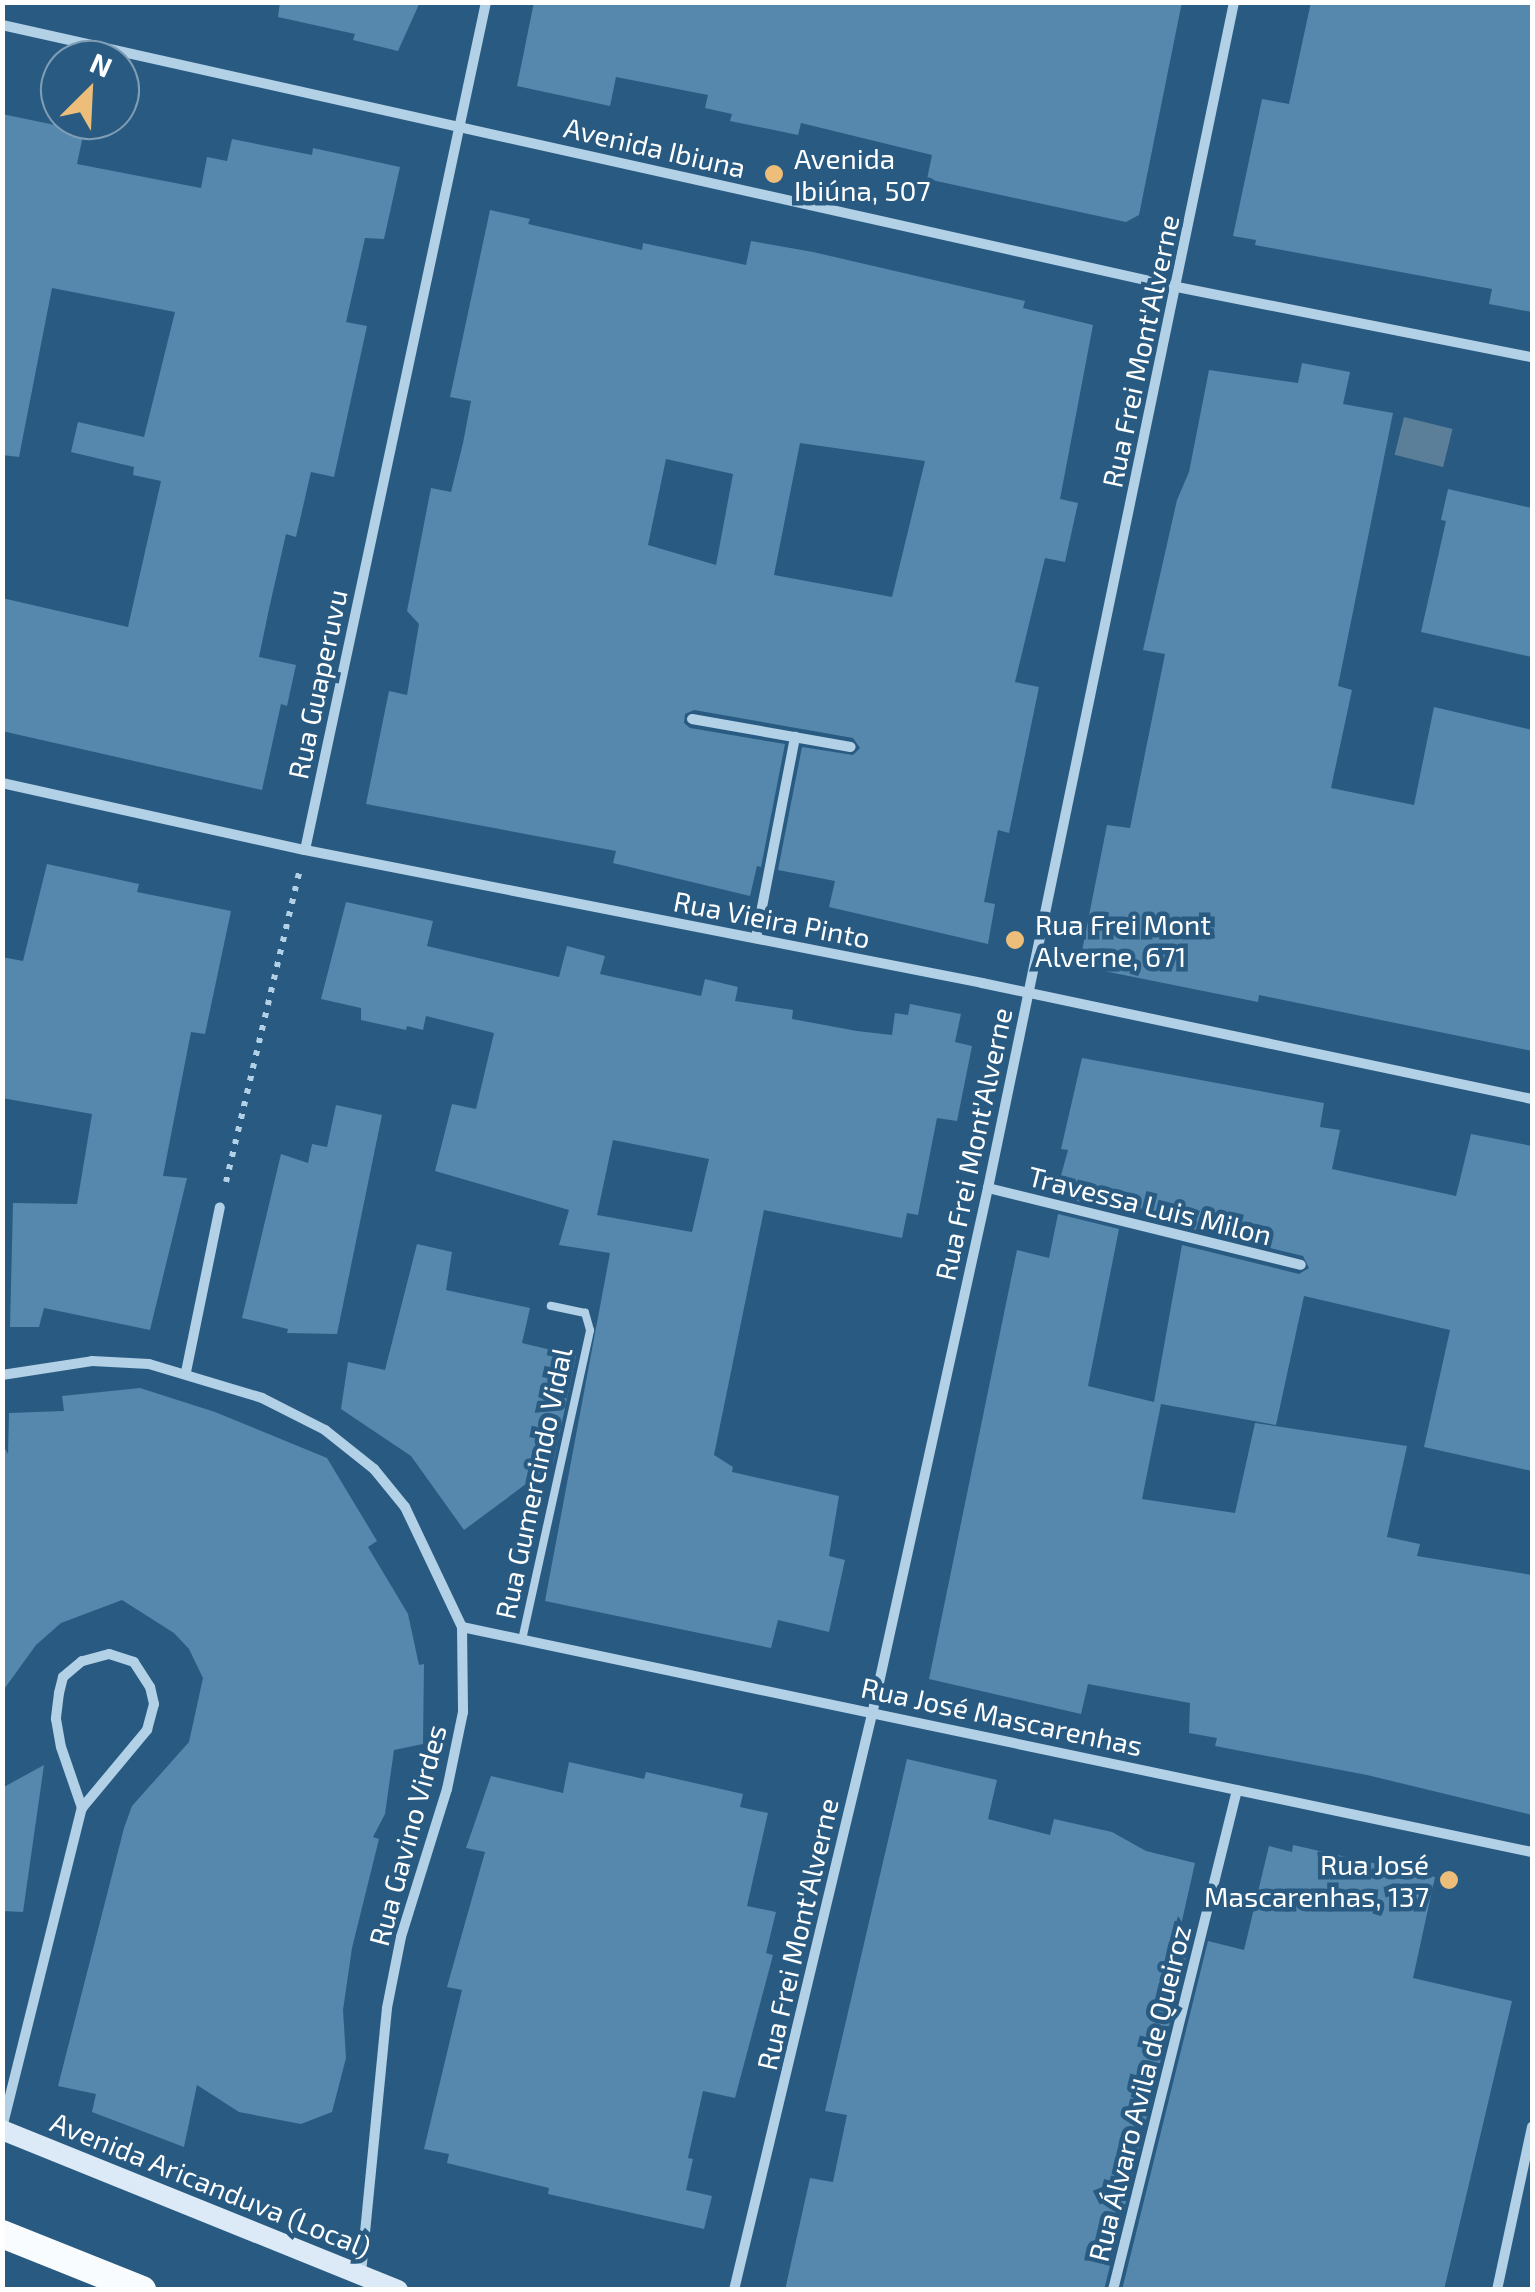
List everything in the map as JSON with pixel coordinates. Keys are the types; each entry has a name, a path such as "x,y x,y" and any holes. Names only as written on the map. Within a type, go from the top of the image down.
{"highway":[{"path":"2,2234 142,2290"}],"main road":[{"name":"Avenida Aricanduva (Local)","path":"2,2129 398,2290"}],"street":[{"name":"Rua Guaperuvu","path":"305,850 486,2"},
{"name":"Rua Frei Mont'Alverne","path":"734,2290 873,1710 988,1188 1234,2"},
{"name":"Avenida Ibiuna","path":"2,25 1177,287 1532,357"},
{"path":"692,719 850,747"},
{"path":"756,938 796,737"},
{"name":"Rua Vieira Pinto","path":"2,783 305,850 1027,992 1532,1099"},
{"name":"Travessa Luis Milon","path":"988,1188 1301,1265"},
{"path":"186,1372 220,1207"},
{"name":"Rua Gavino Virdes","path":"2,1375 92,1361 148,1364 186,1372 262,1398 325,1430 374,1469 406,1507 462,1628 463,1712 447,1788 401,1938 387,2008 362,2274"},
{"name":"Rua José Mascarenhas","path":"462,1628 873,1710 1532,1852"},
{"path":"2,2129 82,1808 147,1730 154,1704 150,1687 134,1662 109,1654 82,1661 63,1678 59,1694 56,1719 82,1808"},
{"name":"Rua Álvaro Avila de Queiroz","path":"1112,2290 1237,1790"},
{"path":"1496,2290 1532,2127"}],"lane":[{"name":"Rua Gumercindo Vidal","path":"522,1640 590,1330 586,1313 551,1306"}],"path":[{"path":"220,1207 305,850"}],"water":[{"path":"1404,417 1453,429 1443,467 1395,455"}],"building":[{"path":"280,2 420,2 398,51 353,40 355,34 278,17"},
{"path":"534,2 1182,2 1139,215 1126,222 927,179 932,155 801,123 798,135 730,121 732,114 705,108 708,95 616,77 610,106 517,86"},
{"path":"1311,2 1532,2 1532,312 1489,304 1492,289 1255,245 1256,240 1233,236 1262,99 1289,104"},
{"path":"2,114 40,122 40,140 82,140 77,164 201,188 207,157 227,161 232,139 312,155 313,148 400,167 384,239 365,238 346,322 367,326 334,477 311,472 296,537 286,534 269,609 259,657 296,665 287,706 281,704 262,790 2,731 2,598 128,627 161,481 133,475 134,467 71,452 78,422 144,437 175,312 52,288 19,457 2,455"},
{"path":"490,210 530,219 528,224 642,250 643,243 746,265 751,241 813,252 1025,301 1023,308 1093,325 1060,499 1078,503 1065,562 1045,558 1015,682 1039,687 1009,833 998,830 984,902 995,904 988,944 829,907 835,881 778,870 802,747 853,755 860,748 853,738 694,710 685,714 684,723 690,728 785,744 761,867 757,866 750,896 613,863 616,851 366,804 389,691 407,695 419,624 407,611 431,488 451,492 463,443 471,401 450,397","holes":["800,443 925,461 892,597 774,575","666,459 733,474 716,565 648,545"]},
{"path":"1302,363 1350,372 1343,404 1393,413 1338,686 1352,690 1331,788 1414,805 1434,707 1532,730 1532,1051 1259,995 1258,1002 1079,966 1107,825 1130,828 1165,654 1143,650 1177,500 1189,472 1209,370 1298,383"},
{"path":"1448,489 1532,508 1532,657 1421,632 1446,521 1441,520"},
{"path":"47,864 139,884 137,892 231,911 205,1034 191,1032 163,1176 187,1178 150,1330 44,1308 39,1327 10,1327 13,1203 77,1204 92,1114 2,1098 2,957 23,961"},
{"path":"346,902 433,921 427,946 559,977 567,946 605,956 600,974 701,996 705,979 738,987 735,1001 793,1010 792,1019 857,1031 892,1035 895,1013 908,1015 910,1004 961,1014 955,1042 972,1046 957,1121 937,1118 918,1215 907,1213 902,1238 764,1210 714,1455 733,1467 732,1472 839,1496 829,1556 845,1560 829,1632 778,1620 771,1648 545,1601 610,1253 559,1245 569,1210 435,1171 452,1104 476,1109 494,1033 426,1016 423,1030 407,1026 406,1030 361,1020 361,1008 321,999","holes":["613,1140 709,1159 692,1232 597,1215"]},
{"path":"1082,1058 1324,1103 1320,1127 1340,1130 1332,1169 1456,1196 1471,1134 1532,1146 1532,1471 1424,1447 1450,1330 1304,1296 1276,1425 1161,1404 1142,1499 1235,1513 1255,1423 1407,1446 1387,1537 1420,1544 1417,1556 1532,1575 1532,1815 1367,1775 1215,1746 1217,1738 1189,1733 1190,1703 1088,1684 1081,1714 929,1679 1017,1250 1049,1258 1058,1214 1119,1229 1088,1386 1154,1402 1182,1245 1299,1274 1309,1268 1303,1256 1185,1227 1187,1218 1124,1205 1123,1212 1061,1197 1065,1180 1060,1179 1068,1150 1061,1149"},
{"path":"336,1105 382,1115 337,1334 287,1333 288,1329 242,1318 281,1154 308,1163 312,1144 327,1147"},
{"path":"417,1244 452,1252 446,1290 530,1308 522,1343 576,1356 553,1464 464,1530 411,1456 341,1409 348,1362 385,1370"},
{"path":"140,1388 215,1412 327,1458 377,1541 368,1547 408,1614 419,1665 424,1664 423,1744 394,1750 385,1814 373,1837 379,1839 352,1948 343,2010 346,2058 332,2112 301,2124 239,2112 197,2085 184,2147 92,2112 96,2094 58,2086 124,1828 132,1806 189,1742 203,1678 189,1649 174,1633 122,1600 61,1623 36,1645 2,1692 2,1443 8,1454 9,1413 64,1411 62,1396"},
{"path":"907,1759 997,1780 988,1819 1050,1835 1054,1819 1112,1832 1146,1851 1195,1863 1179,1934 1191,1937 1104,2290 785,2290 810,2178 833,2182 847,2115 825,2111"},
{"path":"569,1762 644,1779 646,1772 743,1794 740,1807 768,1813 747,1906 776,1912 766,1953 773,1955 735,2098 703,2091 688,2158 693,2159 686,2190 712,2196 704,2229 548,2194 549,2188 447,2163 449,2154 424,2149 462,1990 447,1987 485,1852 466,1848 491,1776 563,1793"},
{"path":"44,1765 23,1912 2,1911 2,1788"},
{"path":"1293,1845 1435,1877 1413,1978 1512,2001 1444,2290 1122,2290 1208,1941 1244,1950 1269,1846 1292,1852"}],"place":[{"name":"Avenida Ibiúna, 507","path":"774,174"},
{"name":"Rua Frei Mont Alverne, 671","path":"1015,940"},
{"name":"Rua José Mascarenhas, 137","path":"1449,1880"}]}
